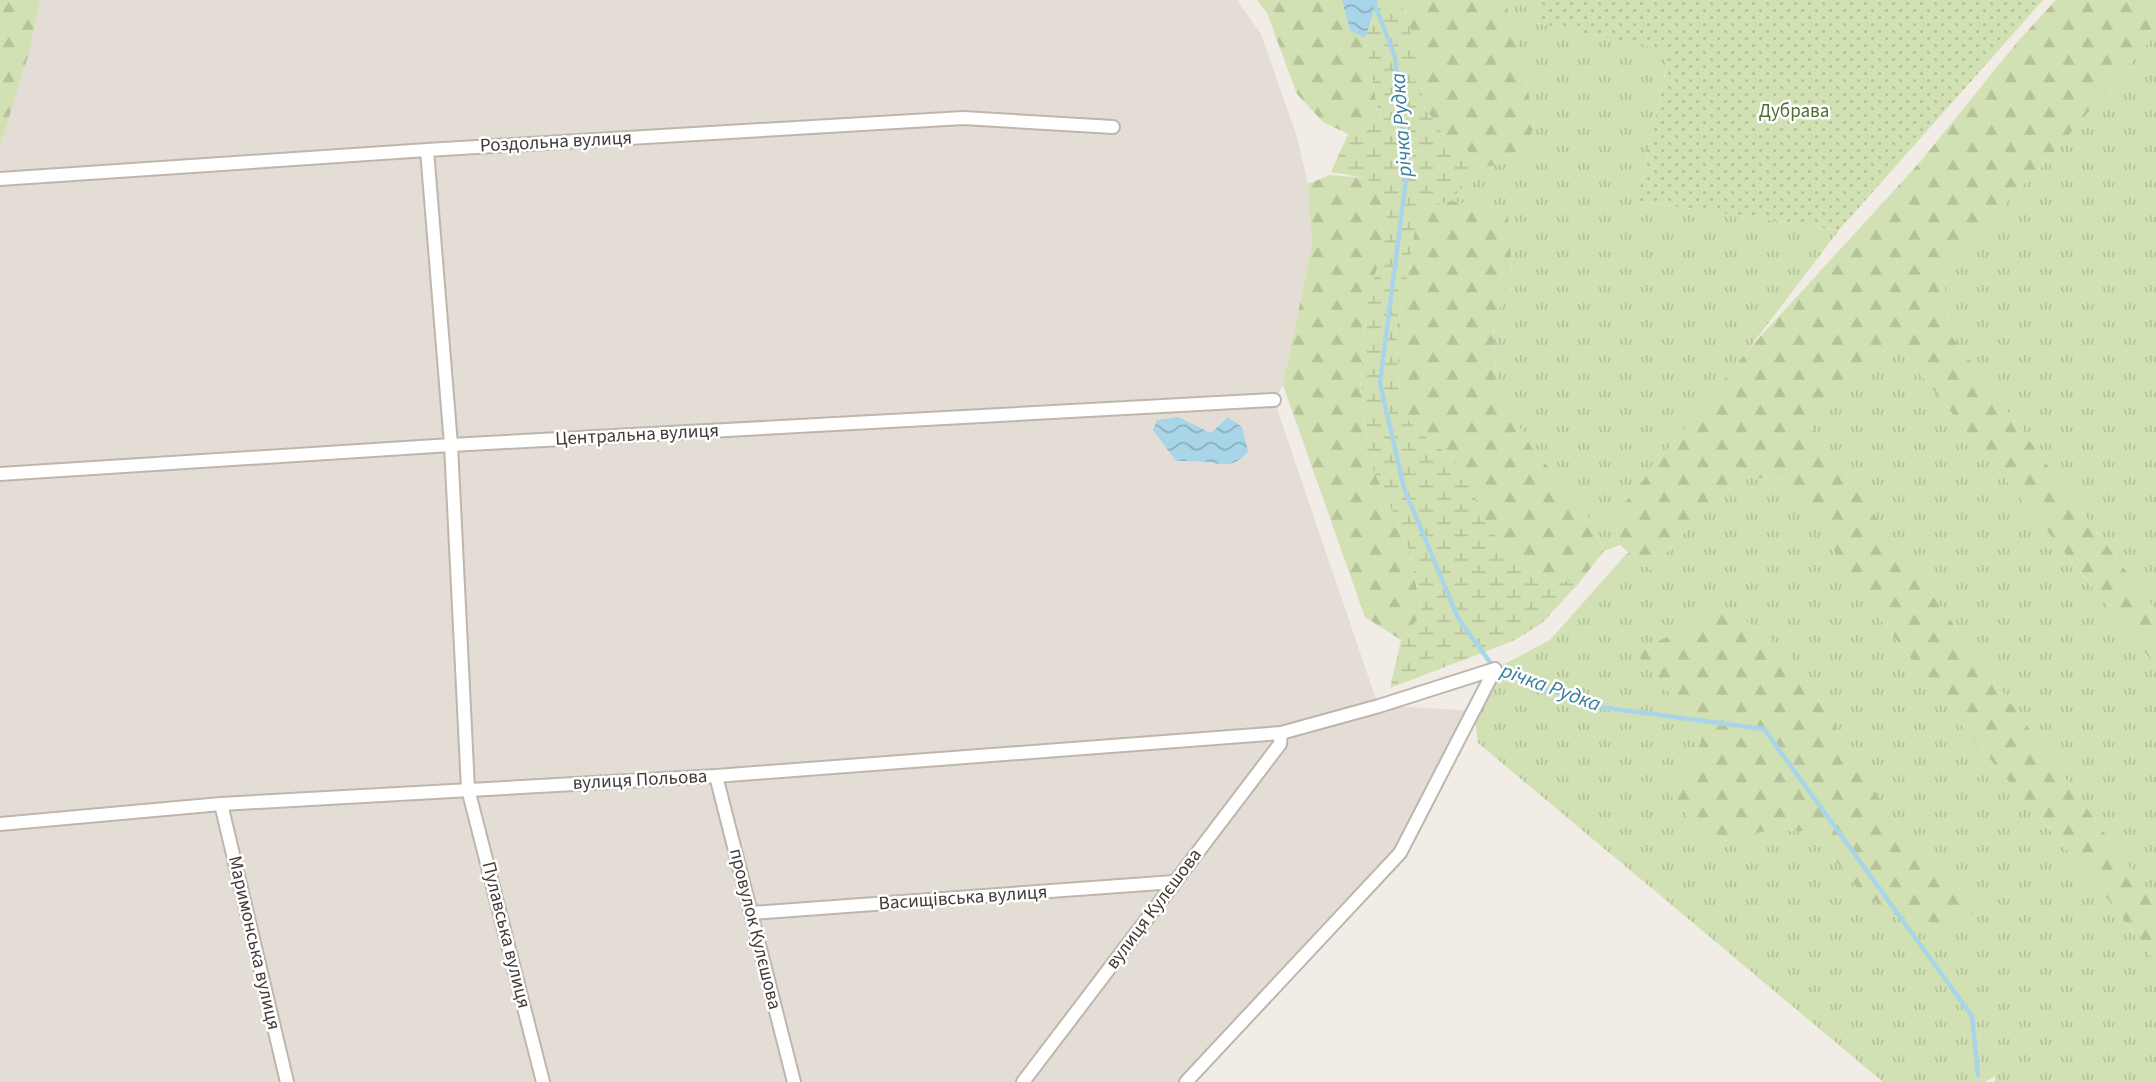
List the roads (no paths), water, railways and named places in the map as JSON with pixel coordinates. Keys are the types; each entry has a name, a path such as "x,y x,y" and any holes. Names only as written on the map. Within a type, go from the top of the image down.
{"street":[{"name":"Роздольна вулиця","path":"0,178 963,118 1113,127"},
{"name":"Пулавська вулиця","path":"427,150 451,445 468,789 543,1082"},
{"name":"Центральна вулиця","path":"0,474 451,445 1274,400"},
{"name":"вулиця Польова","path":"0,824 221,804 716,776 1281,733 1495,669 1400,853 1186,1082"},
{"name":"вулиця Кулєшова","path":"1023,1082 1280,744 1281,733"},
{"name":"провулок Кулєшова","path":"716,776 794,1082"},
{"name":"Маримонська вулиця","path":"221,804 287,1082"},
{"name":"Васищівська вулиця","path":"751,913 1174,882"}],"water":[{"path":"1342,0 1378,0 1365,38 1350,31"},
{"path":"1178,417 1211,433 1228,417 1242,427 1248,452 1228,464 1176,461 1153,430 1157,420"}],"waterway":[{"name":"річка Рудка","path":"1373,0 1395,57 1407,172 1380,383 1404,488 1458,618 1495,669 1592,706 1764,729 1972,1016 1978,1075"}],"park label":[{"name":"Дубрава","path":"1794,111"}]}
